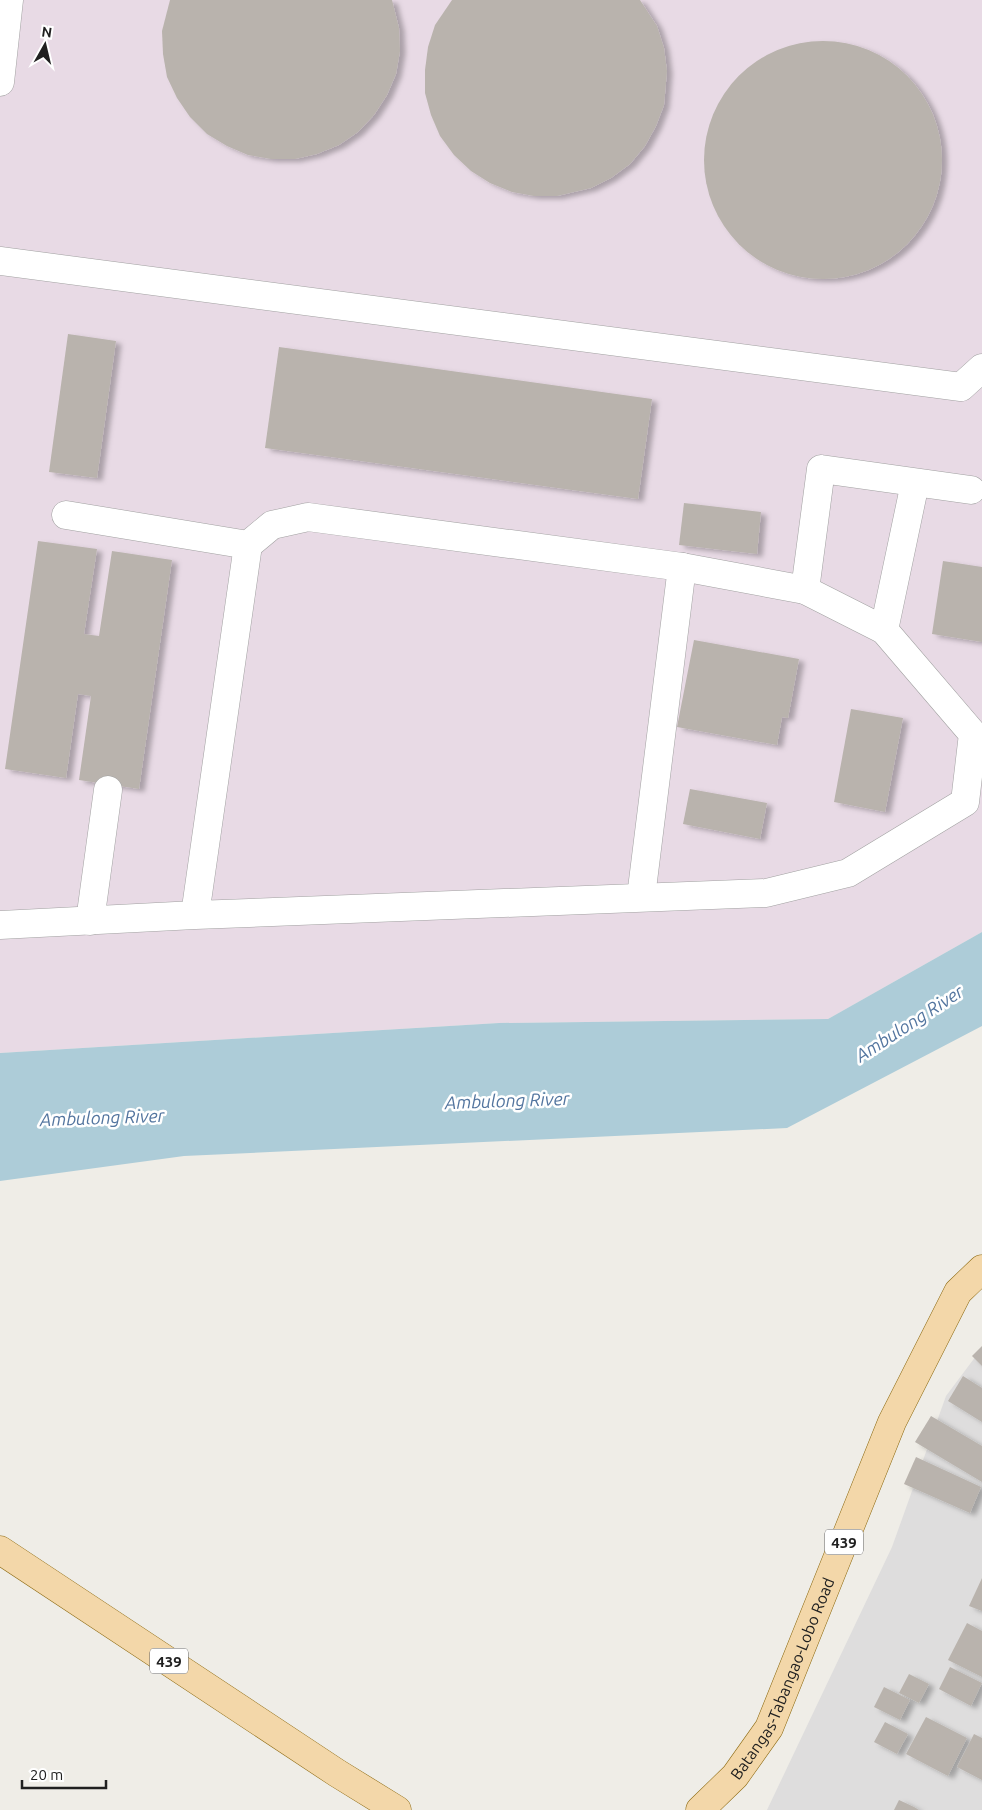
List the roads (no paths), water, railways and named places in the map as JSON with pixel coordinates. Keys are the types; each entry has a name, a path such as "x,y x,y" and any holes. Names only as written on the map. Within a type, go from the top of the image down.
{"main road":[{"name":"Batangas-Tabangao-Lobo Road","path":"700,1810 735,1776 769,1728 892,1422 958,1292 982,1270"},
{"name":"439","path":"0,1550 337,1773 397,1810"}],"lane":[{"path":"0,82 9,0"},
{"path":"0,261 961,387 982,368"},
{"path":"804,590 822,470 971,490"},
{"path":"884,630 915,482"},
{"path":"66,515 248,545"},
{"path":"0,925 195,915 766,893 848,873 965,802 973,734 884,630 804,590 682,567 308,517 272,525 248,545 195,915"},
{"path":"641,897 682,567"},
{"path":"90,921 108,790"}],"water":[{"name":"Ambulong River","path":"982,932 982,1026 787,1128 184,1156 0,1181 0,1053 499,1023 828,1019"}]}
